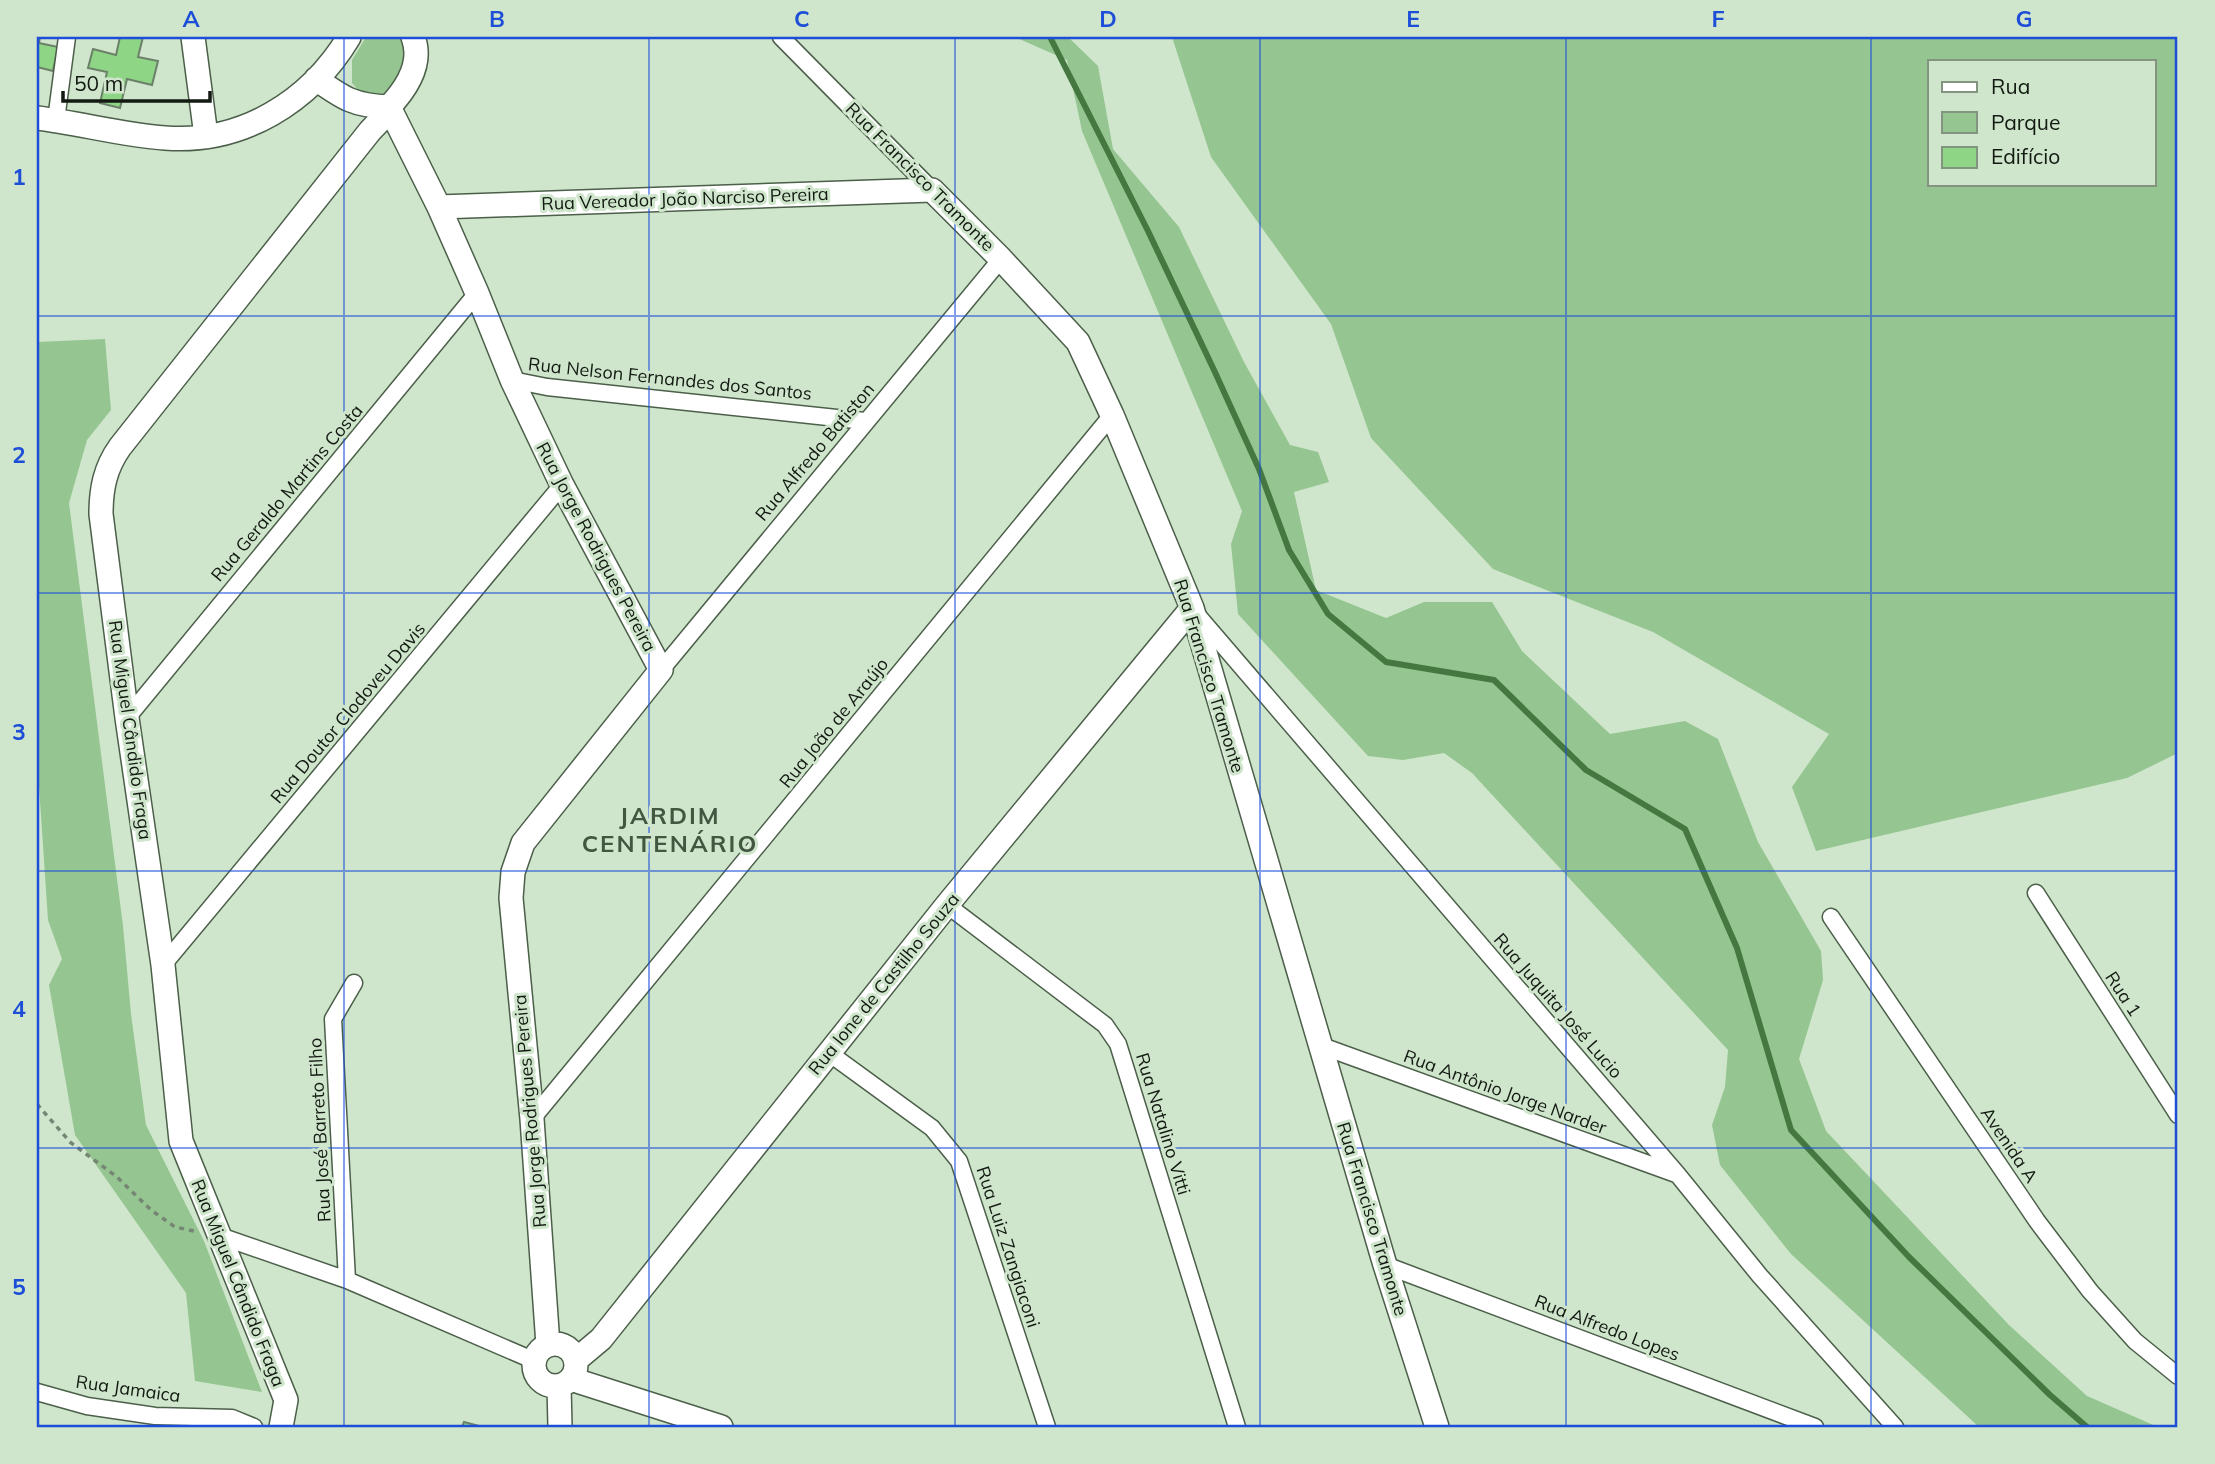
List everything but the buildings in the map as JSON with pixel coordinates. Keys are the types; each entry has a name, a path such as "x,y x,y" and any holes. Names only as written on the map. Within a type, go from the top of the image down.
{"street":[{"path":"67,37 46,119 166,138 235,132 256,123 296,97 316,79 349,37"},
{"path":"192,37 206,136"},
{"path":"316,79 349,100 366,107 389,109 401,94 417,62 413,37"},
{"name":"Rua Francisco Tramonte","path":"781,37 1001,259 1078,342 1112,415 1192,608 1319,1045 1437,1427"},
{"name":"Rua Jorge Rodrigues Pereira","path":"389,109 439,207 512,380 562,485 661,670 523,843 513,872 511,898 532,1119 541,1353"},
{"name":"Rua Miguel Cândido Fraga","path":"281,1427 286,1400 181,1141 163,965 101,514 106,471 112,458 389,109"},
{"name":"Rua Vereador João Narciso Pereira","path":"439,207 932,190"},
{"name":"Rua Alfredo Batiston","path":"661,670 1001,259"},
{"name":"Rua Geraldo Martins Costa","path":"127,718 477,293"},
{"name":"Rua Nelson Fernandes dos Santos","path":"512,380 547,387 866,421"},
{"name":"Rua João de Araújo","path":"532,1119 1112,415"},
{"name":"Rua Doutor Clodoveu Davis","path":"163,965 562,485"},
{"name":"Rua Ione de Castilho Souza","path":"569,1375 601,1339 947,905 1192,608"},
{"name":"Rua Juquita José Lucio","path":"1192,608 1678,1175 1760,1276 1895,1427"},
{"name":"Rua 1","path":"2036,893 2178,1115"},
{"name":"Rua Natalino Vitti","path":"947,905 1105,1025 1118,1044 1237,1427"},
{"name":"Avenida A","path":"1831,917 2029,1210 2074,1271 2136,1341 2178,1376"},
{"name":"Rua José Barreto Filho","path":"347,1280 333,1019 354,984"},
{"name":"Rua Antônio Jorge Narder","path":"1319,1045 1678,1175"},
{"name":"Rua Luiz Zangiaconi","path":"829,1052 932,1128 959,1161 1047,1427"},
{"path":"220,1236 347,1280 541,1353 562,1345 573,1353 560,1427"},
{"name":"Rua Alfredo Lopes","path":"1385,1265 1815,1427"},
{"path":"541,1353 534,1367 545,1384 569,1375 721,1427"},
{"name":"Rua Jamaica","path":"37,1392 87,1406 155,1416 232,1418 254,1427"}],"path":[{"path":"37,1104 70,1142 117,1177 151,1210 175,1227 220,1236"}],"green space":[{"path":"366,37 402,37 407,53 397,82 381,97 367,96 352,83 352,60"},
{"path":"1015,37 1068,37 1098,66 1113,149 1179,227 1244,362 1290,445 1318,452 1329,482 1294,492 1316,590 1386,618 1424,602 1492,602 1522,651 1610,734 1685,721 1718,739 1758,842 1821,951 1823,980 1799,1059 1826,1131 2009,1325 2087,1396 2158,1427 1979,1427 1791,1254 1720,1165 1712,1125 1725,1087 1728,1050 1472,773 1444,753 1403,760 1368,756 1238,614 1231,544 1242,511 1082,131 1067,60"},
{"path":"1172,37 2178,37 2178,753 2127,778 1816,851 1792,787 1829,734 1653,632 1493,569 1371,438 1331,324 1211,157"},
{"path":"105,339 111,410 87,440 69,503 146,1125 204,1241 262,1392 195,1381 186,1293 75,1135 49,985 62,959 48,920 37,756 37,342"}],"waterway":[{"path":"1050,37 1148,231 1214,370 1259,469 1289,550 1328,614 1386,662 1494,680 1586,770 1685,829 1737,948 1791,1130 1909,1257 2050,1395 2087,1427"}],"district":[{"name":"JARDIM CENTENÁRIO","path":"670,830"}]}
